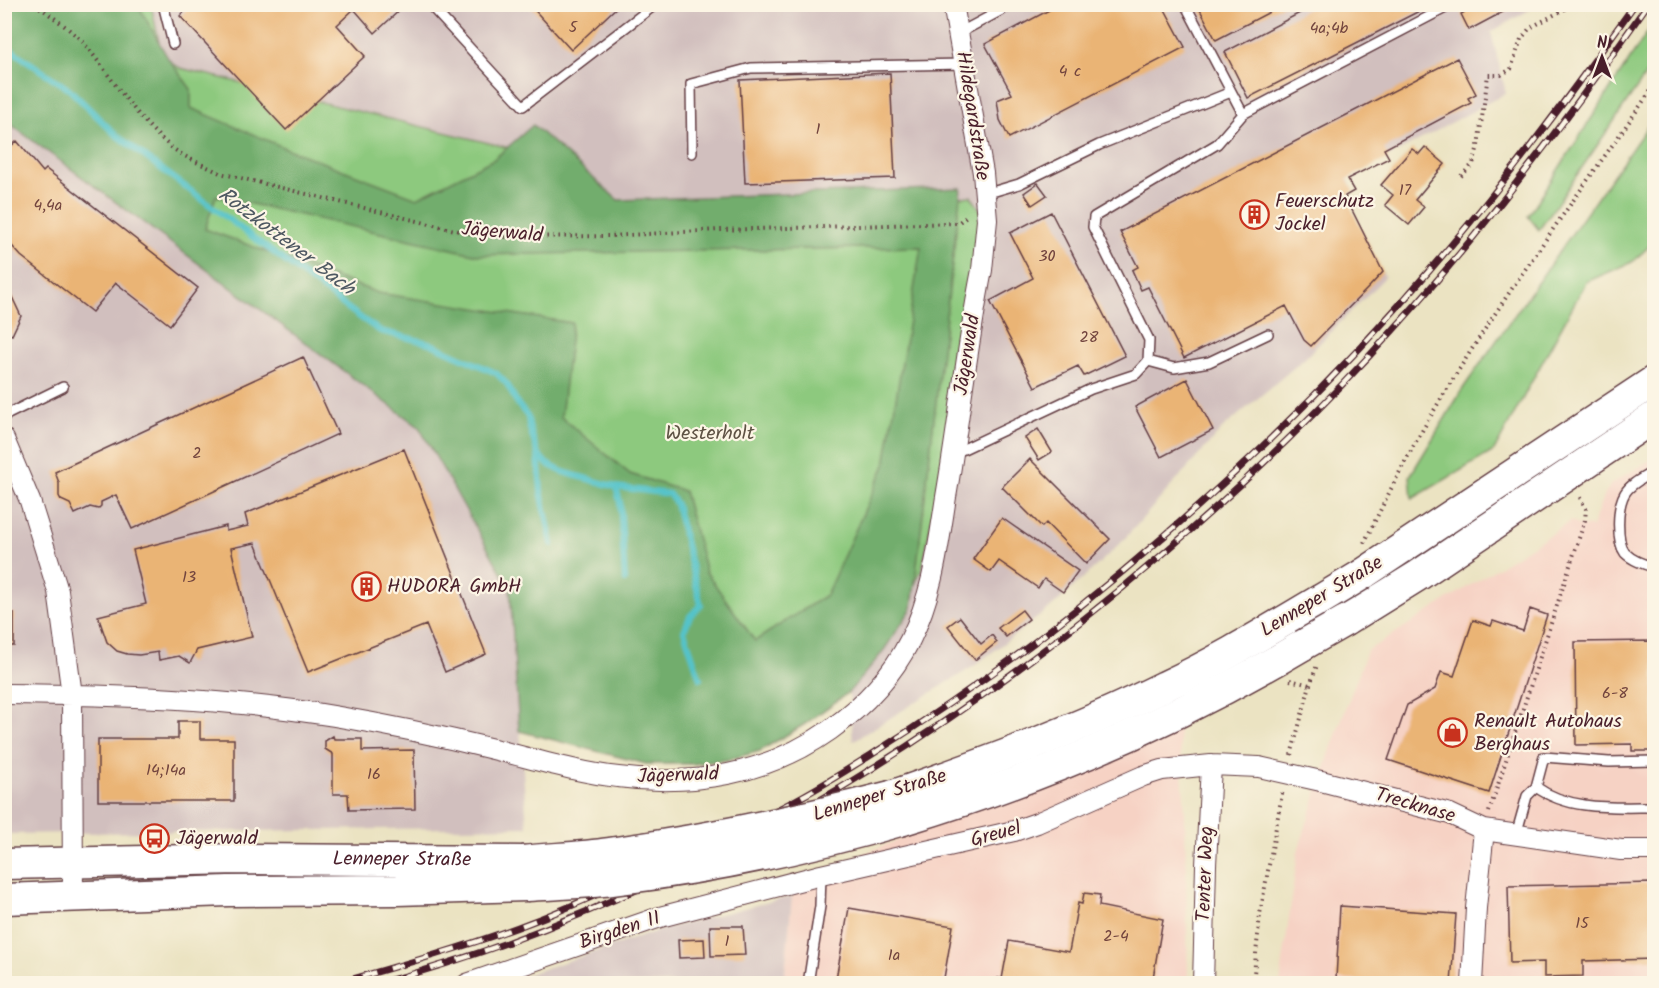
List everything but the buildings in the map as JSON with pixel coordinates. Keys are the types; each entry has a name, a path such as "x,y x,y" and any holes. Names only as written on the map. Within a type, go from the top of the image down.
{"main road":[{"name":"Lenneper Straße","path":"4,864 239,860 611,880 692,869 806,846 897,808 986,763 1163,687 1240,647 1320,600 1363,560 1654,381"},
{"name":"Lenneper Straße","path":"897,808 1014,784 1116,743 1229,688 1310,655 1345,621 1654,417"},
{"name":"Lenneper Straße","path":"4,899 240,891 398,890 525,874"}],"street":[{"name":"Hildegardstraße","path":"952,4 985,197"},
{"name":"Jägerwald","path":"4,694 153,697 246,705 331,716 403,729 616,777 659,780 702,779 741,772 777,760 813,742 848,717 873,693 895,666 913,633 932,584 984,257 985,197"},
{"path":"4,439 30,501 55,580 72,695 73,897"},
{"name":"Trecknase","path":"1210,765 1259,767 1321,781 1450,814 1484,830 1620,850 1654,850"},
{"name":"Greuel","path":"775,886 1014,831 1143,776 1162,770 1210,765"},
{"name":"Tenter Weg","path":"1203,984 1210,765"},
{"path":"1472,984 1476,908 1484,830"},
{"name":"Birgden II","path":"467,984 660,917 775,886"}],"lane":[{"path":"163,4 173,44"},
{"path":"429,4 523,106 656,4"},
{"name":"Hildegardstraße","path":"958,33 1013,4"},
{"path":"1185,4 1243,114"},
{"path":"953,454 1091,389 1136,374 1148,361 1149,340 1093,227 1094,217 1217,144 1243,114 1453,4"},
{"path":"692,153 691,84 751,68 964,64"},
{"path":"985,197 1019,184 1109,141 1231,92"},
{"path":"1148,361 1174,368 1209,362 1268,334"},
{"path":"4,416 63,387"},
{"path":"1654,471 1625,493 1620,506 1619,522 1620,540 1625,552 1636,561 1654,567"},
{"path":"1516,835 1527,796 1536,787 1544,757 1609,762 1654,761"},
{"path":"1536,787 1545,793 1591,806 1654,807"},
{"path":"808,984 820,906 821,875"}],"path":[{"name":"Jägerwald","path":"35,4 91,51 129,101 171,147 196,161 220,173 467,233 538,238 897,223 958,223 985,197"},
{"path":"1461,176 1473,164 1478,146 1488,75 1501,75 1511,69 1521,39 1530,28 1574,4"},
{"path":"1363,560 1418,438 1460,368 1654,86"},
{"path":"1484,830 1585,520 1586,509 1579,496"},
{"path":"1290,760 1310,685 1310,655"},
{"path":"1291,680 1310,685"},
{"path":"1253,984 1260,914 1284,782"}],"shaded area":[{"path":"138,5 1538,5 1491,32 1506,93 1348,179 1354,191 1345,196 1385,277 1305,358 1222,429 1119,545 1054,605 974,666 853,741 849,692 882,653 912,608 961,188 618,200 533,125 494,159 182,77 168,58"},
{"path":"4,120 419,427 510,588 527,827 5,834"},
{"path":"1654,458 1654,983 1280,984 1298,851 1333,743 1367,651 1571,521 1577,525 1592,527 1602,499 1611,484"},
{"path":"1178,718 1185,813 1188,983 784,984 792,896 863,854 1090,764"},
{"path":"792,896 784,983 499,984 663,929"}],"green space":[{"path":"5,4 138,5 168,58 191,89 191,108 290,150 417,198 494,159 533,125 618,200 961,188 912,608 882,653 849,692 805,724 760,751 727,760 692,764 646,764 519,731 510,588 419,427 5,120","holes":["216,196 478,255 921,247 885,465 826,595 755,641 706,572 684,491 630,474 561,417 572,323 378,293 205,229"]},
{"name":"Westerholt","path":"4,5 151,5 162,56 180,68 571,163 618,206 870,205 971,196 982,212 945,451 922,568 903,612 849,688 520,571 419,418 26,111"},
{"path":"1654,22 1654,63 1539,230 1528,216"},
{"path":"1654,117 1654,242 1632,262 1586,282 1494,451 1412,499 1410,476 1464,387"}],"waterway":[{"name":"Rotzkottener Bach","path":"4,45 70,90 116,135 380,331 429,343 496,373 507,384 528,417 538,454 547,464 563,472 616,487 669,494 676,504 701,605 690,616 684,631 700,679"},
{"name":"Rotzkottener Bach","path":"538,454 541,491 552,544"},
{"name":"Rotzkottener Bach","path":"616,487 620,502 625,580"}],"railway":[{"path":"335,984 460,947 549,915 757,820 812,791 892,741 955,700 1036,641 1094,595 1207,498 1314,396 1365,342 1486,203 1635,4"},
{"path":"377,984 454,961 567,920 767,829 891,757 984,694 1074,627 1162,555 1246,479 1327,400 1403,319 1520,178 1648,4"}],"place":[{"name":"Feuerschutz Jockel","path":"1254,214"},
{"name":"HUDORA GmbH","path":"366,587"},
{"name":"Renault Autohaus Berghaus","path":"1453,733"},
{"name":"Jägerwald","path":"155,839"}]}
